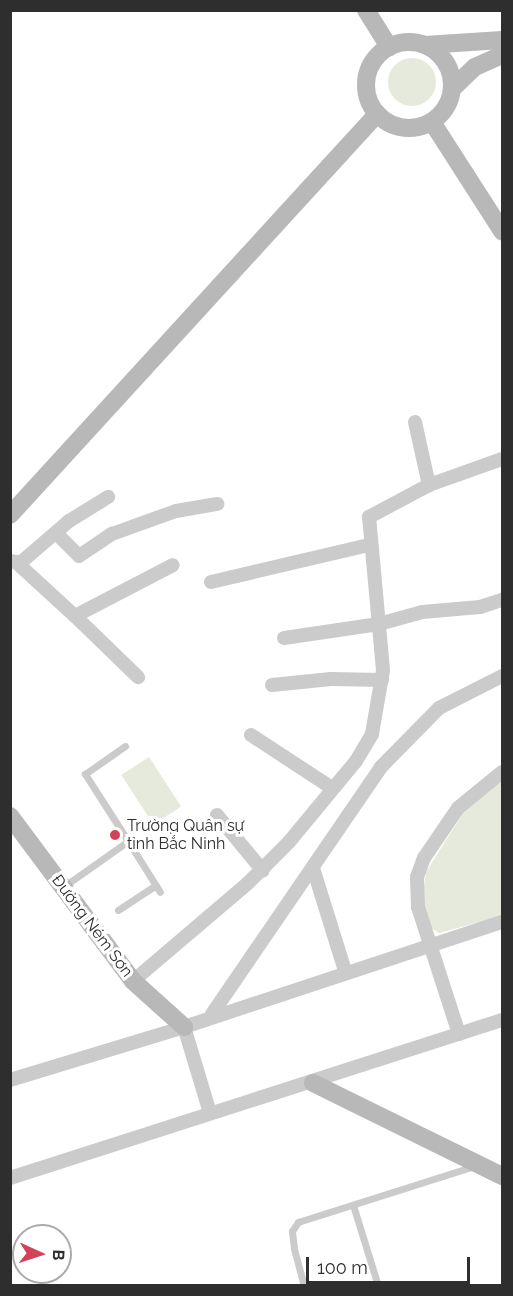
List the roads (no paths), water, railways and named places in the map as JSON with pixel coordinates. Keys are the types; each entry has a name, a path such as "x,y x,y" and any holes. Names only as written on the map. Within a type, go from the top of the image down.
{"street":[{"path":"366,10 389,47"},
{"path":"425,45 444,60 452,89 448,105 432,122 416,128 399,127 377,114 369,99 368,73 376,58 389,47 404,42 425,45 502,40"},
{"path":"452,89 472,68 502,55"},
{"path":"10,515 377,114"},
{"path":"432,122 502,231"},
{"path":"415,422 429,486"},
{"path":"133,981 248,883 289,842 372,734 382,680 379,624 369,545 369,517 372,512 429,486 502,459"},
{"path":"108,497 69,521 57,534 15,563 75,616 138,677"},
{"path":"57,534 79,556 112,534 176,511 217,504"},
{"path":"211,582 369,545"},
{"path":"75,616 173,565"},
{"path":"284,638 379,624 422,612 480,607 502,600"},
{"path":"212,1014 381,767 410,734 439,708 502,676"},
{"path":"272,685 331,679 382,680"},
{"path":"251,735 332,788"},
{"path":"459,1034 418,907 418,872 458,808 502,772"},
{"path":"217,815 262,871"},
{"name":"Đường Ném Sơn","path":"10,816 133,981 184,1026"},
{"path":"313,868 345,970"},
{"path":"10,1080 184,1026 212,1014 345,970 502,922"},
{"path":"10,1178 210,1113 312,1083 502,1020"},
{"path":"184,1026 210,1113"},
{"path":"312,1083 502,1176"}],"lane":[{"path":"117,910 158,889 86,774 125,746"},
{"path":"63,887 128,842"},
{"path":"304,1286 292,1231 298,1222 480,1165"},
{"path":"353,1205 378,1286"}],"place":[{"name":"Trường Quân sự tỉnh Bắc Ninh","path":"115,835"}]}
